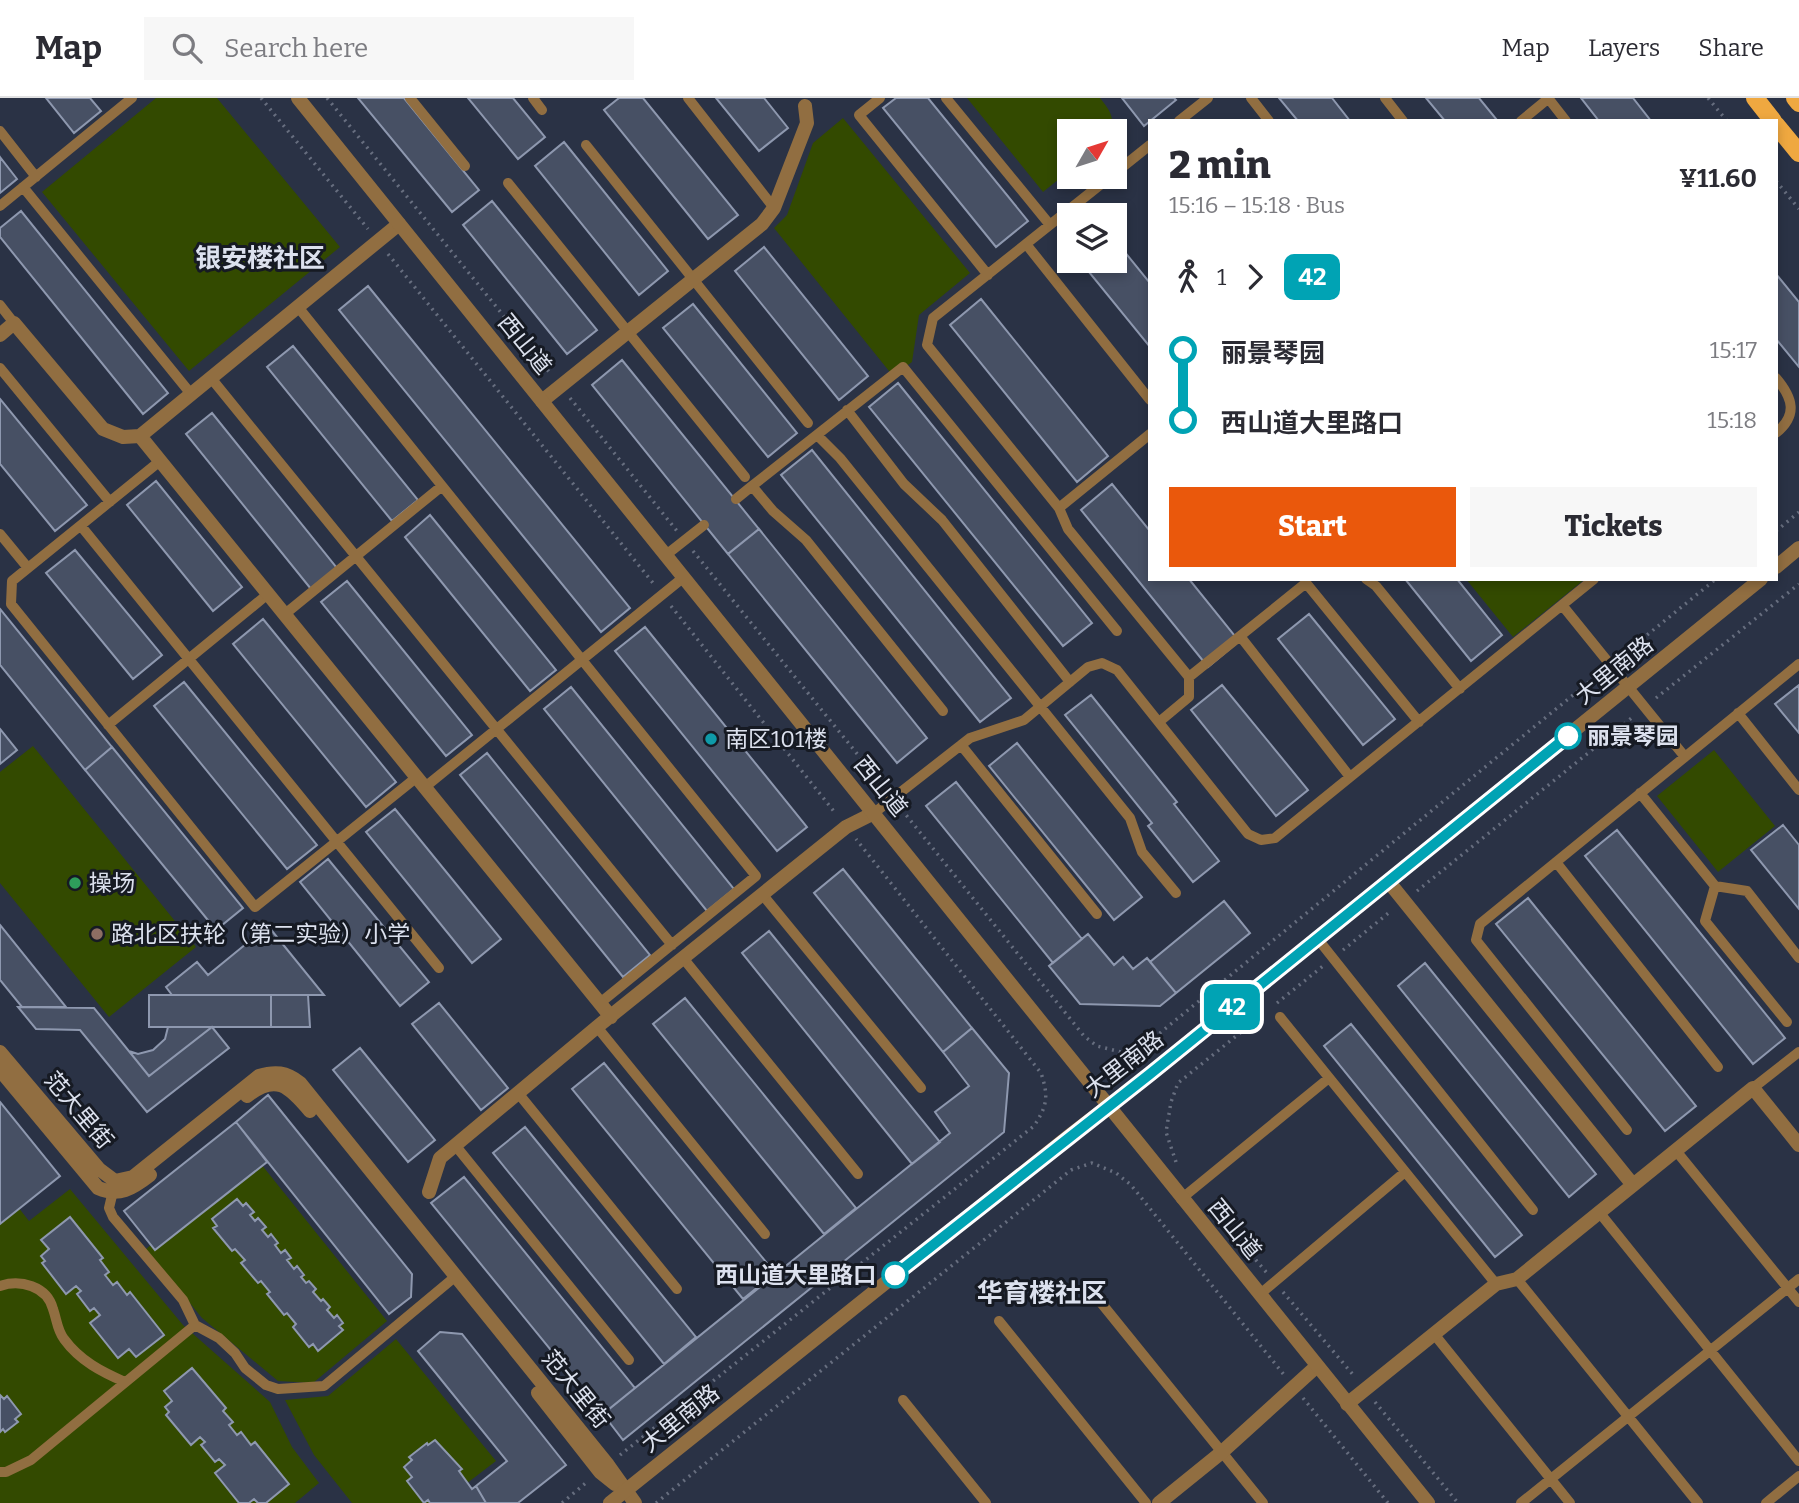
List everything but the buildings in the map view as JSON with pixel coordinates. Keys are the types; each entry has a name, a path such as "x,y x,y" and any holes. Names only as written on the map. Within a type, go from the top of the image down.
{"main road":[{"path":"1755,98 1772,119"},
{"path":"1795,98 1799,103"},
{"path":"1778,127 1799,153"}],"street":[{"name":"西山道","path":"298,98 874,813 1106,1106 1428,1503"},
{"path":"542,401 762,224 774,208 807,123 802,102"},
{"path":"0,335 15,323 103,429 122,437 140,436 399,224"},
{"path":"140,436 611,1017"},
{"path":"1778,565 1799,548"},
{"name":"大里南路","path":"610,1503 1106,1106 1150,1074 1759,581"},
{"path":"429,1192 440,1158 455,1145 846,827 874,813"},
{"path":"1388,881 1633,1185"},
{"name":"范大里街","path":"0,1052 114,1187"},
{"name":"范大里街","path":"0,1070 98,1188 114,1187 133,1177 259,1076 274,1072 291,1075 604,1469 635,1503"},
{"path":"1348,1404 1496,1284 1517,1279 1753,1088 1799,1145"},
{"path":"1159,1503 1222,1452 1317,1366"}],"lane":[{"path":"0,206 132,98"},
{"path":"410,98 465,166"},
{"path":"533,98 542,110"},
{"path":"688,98 774,208"},
{"path":"880,98 859,115 988,275"},
{"path":"946,98 1050,225"},
{"path":"1182,119 1195,102 1208,98"},
{"path":"1251,98 1267,119"},
{"path":"1385,98 1401,119"},
{"path":"1523,119 1548,98 1564,119"},
{"path":"0,131 36,177"},
{"path":"586,145 808,423"},
{"path":"1127,163 1148,147"},
{"path":"509,183 749,482 773,511 806,540 943,711"},
{"path":"23,187 191,394"},
{"path":"1095,189 933,318 927,345 1059,508 1068,529 1189,677 1189,697 1159,722"},
{"path":"1026,244 1148,397"},
{"path":"0,305 15,323"},
{"path":"298,307 756,876 600,1003"},
{"path":"0,368 110,502"},
{"path":"736,499 749,482 817,435 903,368 1117,631"},
{"path":"211,378 671,944"},
{"path":"1778,380 1792,406 1788,423 1778,431"},
{"path":"847,411 904,484 942,520 1070,682"},
{"path":"817,435 840,458 1130,818 1142,852 1176,892"},
{"path":"1059,508 1148,436"},
{"path":"160,461 12,581 11,604 255,907 337,841 496,730 684,577"},
{"path":"285,614 442,486"},
{"path":"666,555 704,525"},
{"path":"81,526 439,968"},
{"path":"0,534 28,568"},
{"path":"1189,677 1307,581"},
{"path":"1309,581 1419,722"},
{"path":"1369,581 1376,586 1460,689"},
{"path":"874,813 970,738 1024,720 1088,667 1102,663 1117,670 1248,834 1261,840 1275,838 1592,581"},
{"path":"108,725 268,594"},
{"path":"1562,605 1685,757"},
{"path":"1240,636 1350,777"},
{"path":"1627,1130 1476,940 1480,924 1799,664"},
{"path":"1738,713 1799,790"},
{"path":"961,746 1097,915"},
{"path":"1640,793 1715,886 1746,891 1799,958"},
{"path":"1556,862 1718,1067"},
{"path":"1715,886 1706,920 1787,1022"},
{"path":"762,894 920,1088"},
{"path":"1317,938 1533,1210"},
{"path":"683,958 858,1174"},
{"path":"1280,1017 1496,1284"},
{"path":"597,1027 765,1234"},
{"path":"1753,1088 1799,1052"},
{"path":"1181,1199 1329,1078"},
{"path":"518,1093 677,1289"},
{"path":"455,1145 629,1360"},
{"path":"1677,1152 1799,1302"},
{"path":"1259,1295 1405,1172"},
{"path":"114,1187 109,1208 113,1217 183,1300 195,1325 219,1338 235,1353 245,1368 266,1385 278,1390 324,1386 453,1279"},
{"path":"1599,1212 1799,1461"},
{"path":"1517,1279 1698,1503"},
{"path":"1521,1503 1799,1279"},
{"path":"0,1286 12,1282 28,1284 44,1294 53,1307 55,1321 63,1338 77,1354 96,1369 125,1382"},
{"path":"1098,1299 1263,1503"},
{"path":"999,1321 1146,1503"},
{"path":"0,1472 6,1472 31,1460 195,1325"},
{"path":"1434,1334 1570,1503"},
{"path":"904,1400 986,1503"},
{"path":"1766,1503 1799,1476"}],"path":[{"path":"327,98 1084,1035 1097,1046 1133,1055 1714,581"},
{"path":"1708,98 1725,119"},
{"path":"1778,183 1799,209"},
{"path":"1778,529 1799,512"},
{"path":"1195,1188 1180,1171 1166,1132 1171,1101 1178,1083 1799,584"},
{"path":"562,1503 1034,1126 1046,1107"},
{"path":"656,1503 1071,1170 1092,1163 1116,1173 1130,1185 1388,1503"},
{"path":"1239,1240 1458,1503"}],"green space":[{"path":"156,98 217,98 340,247 189,371 42,192"},
{"path":"967,98 1100,98 1112,119 1057,119 1057,181 1043,192"},
{"path":"843,118 970,273 919,315 912,362 893,376 774,228 787,215 813,143"},
{"path":"1468,581 1583,581 1513,637"},
{"name":"操场","path":"33,746 196,947 109,1017 0,883 0,772"},
{"path":"1714,750 1775,826 1718,872 1657,796"},
{"path":"257,1159 387,1321 313,1383 278,1381 202,1318 146,1249"},
{"path":"0,1184 29,1221 70,1189 183,1325 270,1402 292,1447 319,1483 295,1503 0,1503"},
{"path":"396,1339 496,1461 441,1503 352,1503 314,1455 285,1400 328,1396"}],"bus line":[{"name":"42","path":"895,1275 1106,1106 1150,1074 1568,736"}],"place":[{"name":"丽景琴园","path":"1568,736"},
{"name":"南区101楼","path":"711,739"},
{"name":"操场","path":"75,883"},
{"name":"路北区扶轮（第二实验）小学","path":"97,934"},
{"name":"西山道大里路口","path":"895,1275"}],"district":[{"name":"银安楼社区","path":"260,258"},
{"name":"华育楼社区","path":"1042,1293"}]}
